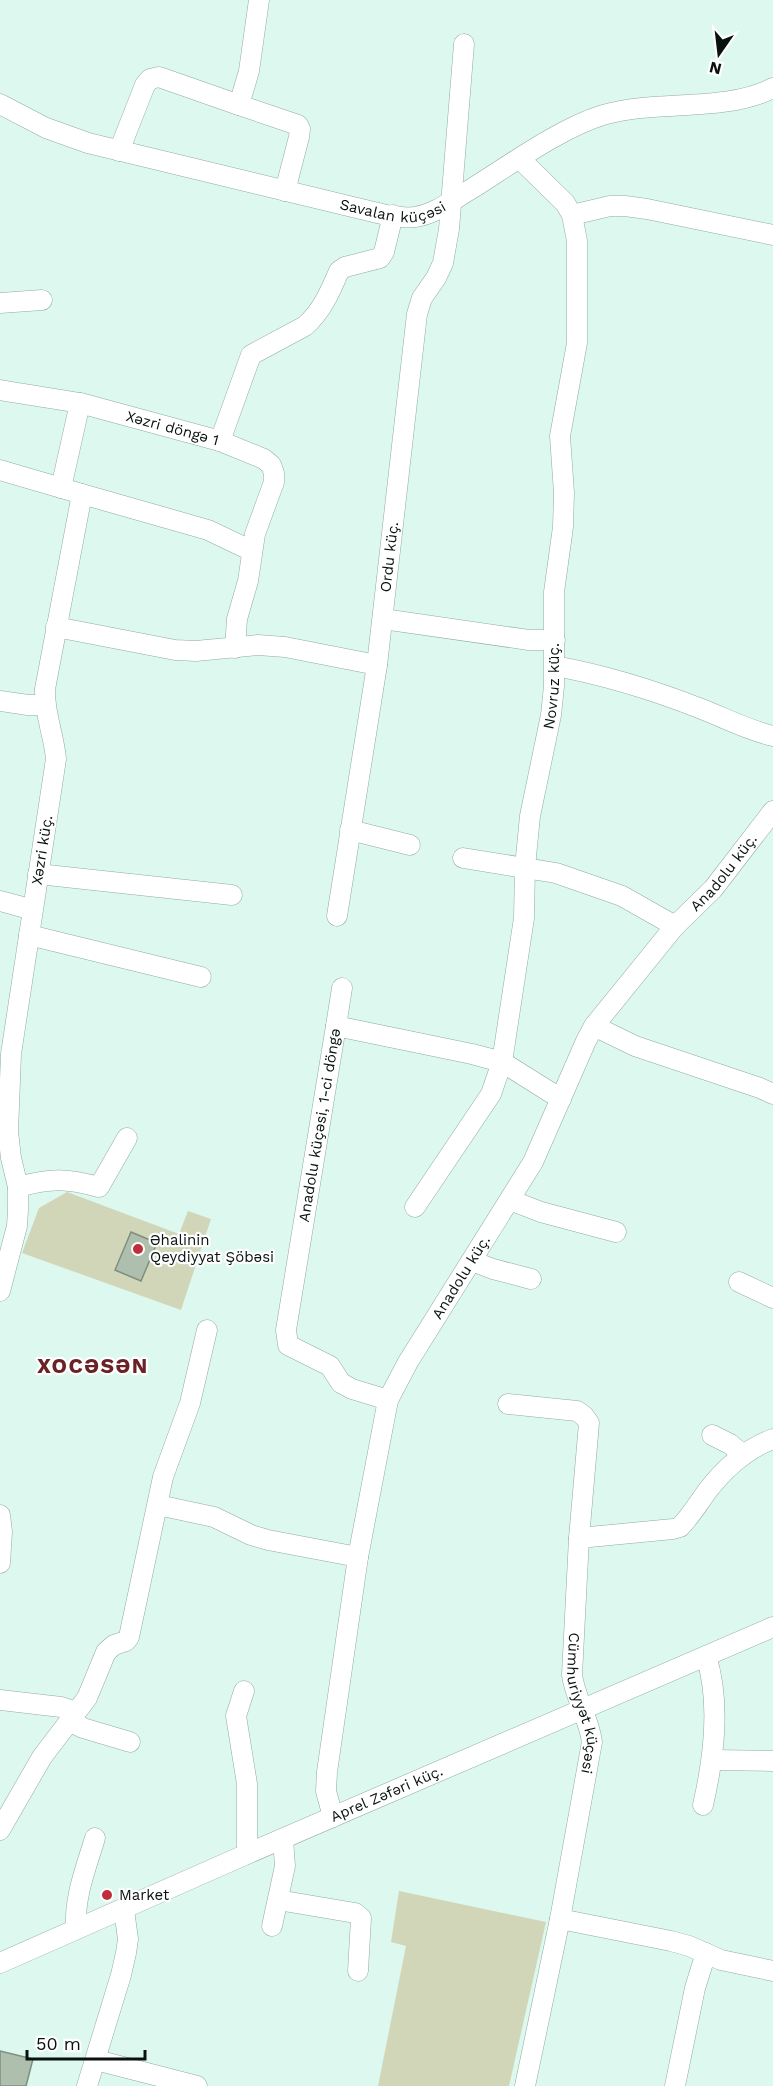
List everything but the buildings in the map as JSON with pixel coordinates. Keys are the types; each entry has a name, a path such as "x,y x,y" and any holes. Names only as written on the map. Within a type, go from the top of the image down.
{"street":[{"path":"239,105 249,71 259,0"},
{"name":"Ordu küç.","path":"337,916 377,665 417,314 422,298 436,278 443,262 449,229 464,44"},
{"path":"119,151 145,85 150,79 159,77 298,125 299,137 285,191"},
{"name":"Savalan küçəsi","path":"0,104 56,132 119,151 406,218 434,212 545,143 600,116 654,105 731,101 747,98 773,88"},
{"path":"520,159 565,203 573,215 610,206 625,206 773,235"},
{"name":"Xəzri döngə 1","path":"0,390 80,403 220,441 251,355 305,326 320,310 339,271 345,267 380,258 384,252 393,215"},
{"name":"Novruz küç.","path":"415,1207 491,1094 502,1062 524,918 525,867 530,816 551,715 555,666 554,592 563,527 564,493 560,436 577,343 578,241 573,215"},
{"path":"0,303 42,300"},
{"path":"61,488 80,403"},
{"path":"220,441 264,459 271,465 274,473 274,482 255,534 248,581 237,619 235,648"},
{"path":"0,470 207,530 252,551"},
{"name":"Xəzri küç.","path":"0,1291 17,1226 18,1187 8,1132 11,1054 56,759 55,744 45,705 45,689 82,494"},
{"path":"383,619 529,640 555,640"},
{"path":"56,627 175,650 196,651 258,645 285,647 377,665"},
{"path":"555,666 609,678 697,707 760,733 773,736"},
{"path":"0,701 45,705"},
{"name":"Anadolu küç.","path":"333,1817 326,1791 327,1772 358,1557 388,1400 408,1362 510,1200 544,1140 594,1026 675,926 713,889 772,813"},
{"path":"350,830 410,845"},
{"path":"463,858 556,873 622,896 675,926"},
{"path":"38,874 232,896"},
{"path":"0,901 26,908"},
{"path":"29,935 201,977"},
{"path":"336,1026 342,988"},
{"name":"Anadolu küçəsi, 1-ci döngə","path":"388,1400 352,1389 341,1383 330,1366 288,1345 286,1330 336,1026 502,1062 561,1099"},
{"path":"594,1026 635,1046 773,1094"},
{"path":"18,1187 48,1179 73,1180 99,1187 127,1138"},
{"path":"510,1200 541,1212 616,1232"},
{"path":"472,1262 531,1279"},
{"path":"739,1282 773,1298"},
{"path":"0,1830 42,1757 87,1698 106,1652 129,1637 168,1460 190,1403 207,1330"},
{"name":"Cümhuriyyət küçəsi","path":"508,1404 577,1411 589,1423 579,1538 572,1675 574,1687 591,1729 592,1742 560,1919 525,2086"},
{"path":"712,1435 730,1444 742,1454"},
{"path":"579,1538 680,1527 709,1488 742,1454 773,1439"},
{"path":"158,1505 214,1517 251,1535 268,1540 358,1557"},
{"path":"0,1515 2,1532 0,1563"},
{"name":"Aprel Zəfəri küç.","path":"0,1964 247,1854 773,1627"},
{"path":"703,1805 712,1760 714,1685 706,1656"},
{"path":"244,1691 236,1716 247,1784 247,1854"},
{"path":"0,1700 61,1707 83,1728 130,1742"},
{"path":"712,1760 773,1761"},
{"path":"76,1929 75,1913 78,1896 95,1838"},
{"path":"272,1926 285,1866 283,1839"},
{"path":"278,1900 355,1913 362,1918 358,1971"},
{"path":"87,2086 126,1953 128,1939 124,1910"},
{"path":"560,1919 671,1941 737,1965 773,1971"},
{"path":"675,2086 695,1989 706,1953"},
{"path":"96,2060 197,2086"}],"green space":[{"path":"67,1192 179,1234 188,1211 211,1219 181,1310 22,1253 39,1208"},
{"path":"399,1891 546,1922 509,2086 378,2086 406,1946 391,1942"}],"place":[{"name":"Əhalinin Qeydiyyat Şöbəsi","path":"138,1249"},
{"name":"Market","path":"107,1895"}],"district":[{"name":"XOCƏSƏN","path":"93,1365"}]}
